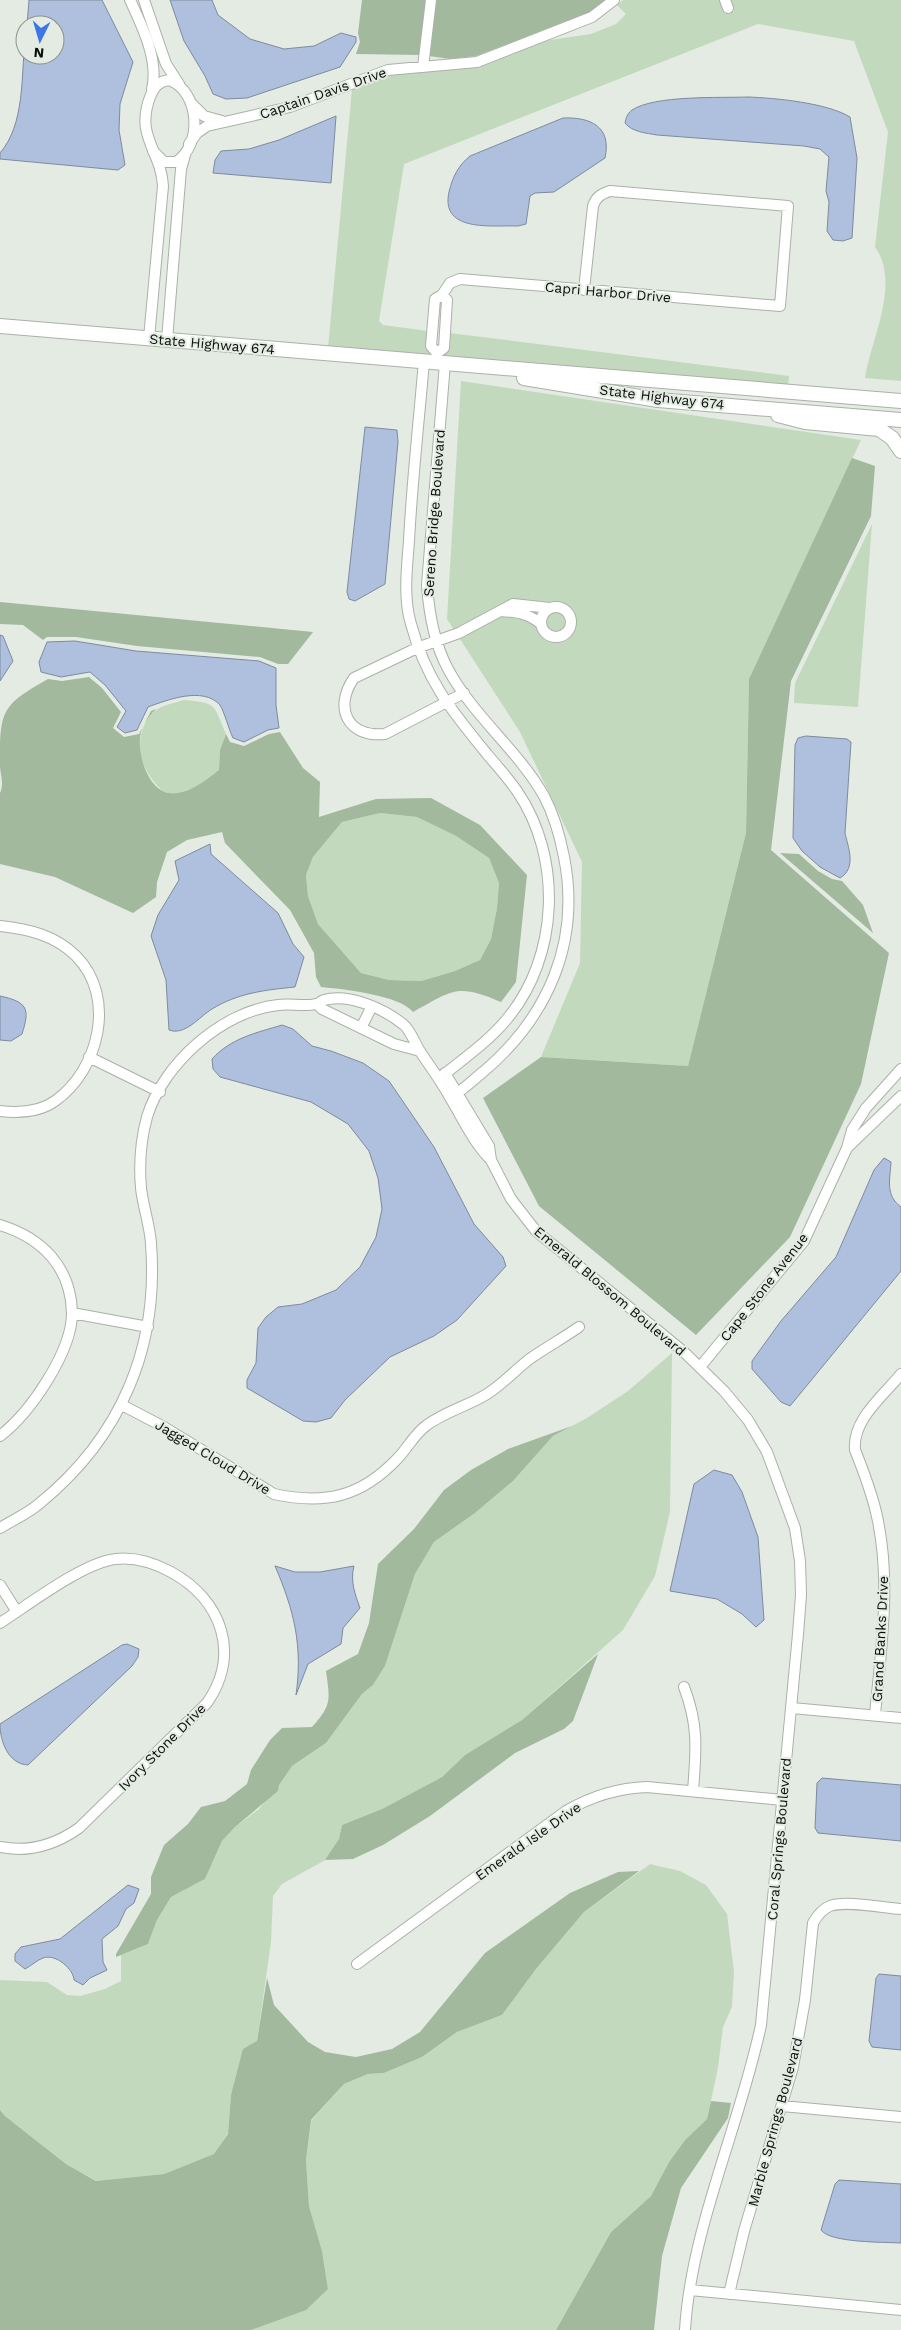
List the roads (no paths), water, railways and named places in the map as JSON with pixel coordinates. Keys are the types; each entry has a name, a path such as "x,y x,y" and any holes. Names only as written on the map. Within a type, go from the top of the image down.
{"main road":[{"name":"State Highway 674","path":"0,326 901,401"},
{"name":"State Highway 674","path":"438,361 658,400 901,420"},
{"path":"757,408 795,421 880,429 892,438 901,451"},
{"path":"901,440 901,451"}],"street":[{"path":"130,0 154,65 155,75 145,119 148,140 161,171 162,186 149,338"},
{"path":"144,0 166,64 191,102 194,121 181,169 167,340"},
{"path":"423,66 431,0"},
{"name":"Captain Davis Drive","path":"188,148 197,133 207,126 290,107 388,70 477,62 592,17 614,0"},
{"path":"152,93 159,83 164,81 174,82 182,88"},
{"name":"Captain Davis Drive","path":"191,102 204,116 228,122"},
{"path":"153,151 158,159 171,164 180,160 188,148"},
{"name":"Capri Harbor Drive","path":"438,361 431,346 435,299 442,295 450,283 460,279 584,290 780,306 788,206 610,191 599,196 593,206 584,290"},
{"name":"Sereno Bridge Boulevard","path":"438,361 427,585 429,608 436,640 448,670 464,693 526,769 544,797 560,835 568,875 570,908 560,960 544,1002 506,1052 454,1095"},
{"name":"Sereno Bridge Boulevard","path":"438,361 406,582 410,621 420,658 446,702 518,792 533,822 544,851 549,885 548,920 541,954 526,990 508,1018 487,1040 442,1076"},
{"path":"464,693 385,734 373,736 362,732 351,724 345,713 343,700 354,678 436,640 459,633 513,604 555,607 565,610 570,618 569,628 562,635 553,636 545,632 541,624 531,616 518,612 500,611"},
{"path":"541,624 543,615 550,608"},
{"path":"0,926 22,928 40,933 58,942 77,957 88,973 96,992 99,1010 96,1041 84,1070 72,1086 54,1102 30,1111 0,1111"},
{"name":"Emerald Blossom Boulevard","path":"0,1528 39,1505 74,1473 101,1439 122,1405 140,1361 148,1327 154,1271 150,1230 141,1188 140,1154 148,1116 160,1092 188,1050 218,1026 243,1014 276,1005 317,1004 325,1000 357,1000 372,1006 405,1026 420,1051 442,1076 454,1095 481,1150 491,1160 511,1199 536,1231 700,1367"},
{"path":"317,1004 322,1009 394,1044 420,1051"},
{"path":"361,1028 372,1006"},
{"path":"89,1057 160,1092"},
{"name":"Cape Stone Avenue","path":"700,1367 804,1241 847,1148 852,1130 866,1108 901,1069"},
{"name":"Cape Stone Avenue","path":"847,1148 901,1096"},
{"path":"0,1225 36,1241 52,1256 63,1273 72,1313 68,1336 46,1383 31,1404 0,1436"},
{"path":"72,1313 148,1327"},
{"name":"Jagged Cloud Drive","path":"122,1405 164,1427 274,1494 314,1500 342,1496 362,1488 380,1476 399,1458 413,1437 425,1426 487,1394 531,1358 579,1327"},
{"name":"Coral Springs Boulevard","path":"686,2330 690,2290 702,2233 753,2062 761,2025 792,1708 801,1595 800,1561 795,1528 767,1452 748,1420 724,1391 700,1367"},
{"name":"Grand Banks Drive","path":"875,1715 885,1583 882,1544 876,1512 854,1450 854,1439 857,1428 901,1374"},
{"name":"Ivory Stone Drive","path":"0,1623 87,1568 116,1559 138,1559 158,1565 179,1577 197,1591 219,1622 224,1643 223,1664 218,1687 207,1703 80,1828 61,1841 41,1847 18,1849 0,1847"},
{"path":"0,1585 17,1612"},
{"path":"684,1687 692,1707 696,1732 694,1791"},
{"name":"Grand Banks Drive","path":"792,1708 901,1718"},
{"name":"Emerald Isle Drive","path":"357,1964 566,1811 587,1799 626,1788 647,1787 783,1800"},
{"name":"Marble Springs Boulevard","path":"729,2294 744,2231 793,2067 801,2025 813,1923 819,1914 830,1906 842,1904 901,1909"},
{"path":"782,2106 901,2117"},
{"path":"690,2290 901,2310"}],"water":[{"path":"29,0 102,0 133,62 120,104 119,130 125,165 118,170 0,159 0,153 14,128 18,114 23,65 65,65 65,15 28,15"},
{"path":"170,0 212,0 218,15 250,39 284,49 314,46 341,33 356,37 356,42 340,67 247,98 226,99 213,94 205,76 184,41"},
{"path":"748,97 787,100 815,105 850,117 857,158 852,238 843,241 833,240 827,231 829,202 826,191 829,157 820,149 804,146 657,135 635,130 625,123 627,116 632,110 642,105 656,102 688,98"},
{"path":"336,116 331,183 213,173 215,160 221,151 249,149 279,140"},
{"path":"563,118 582,119 597,126 605,138 605,158 554,192 535,193 530,196 526,224 518,226 483,226 460,221 452,214 448,205 449,192 454,176 470,156"},
{"path":"365,427 397,430 398,442 385,584 355,601 349,599 347,592"},
{"path":"0,635 3,636 13,661 0,681"},
{"path":"75,641 136,651 259,661 276,668 276,705 279,728 268,730 244,742 233,738 220,705 213,699 195,695 175,698 148,707 137,730 125,733 117,727 126,711 105,685 90,672 61,677 41,672 39,662 47,642"},
{"path":"806,736 847,739 851,742 845,833 850,863 845,874 840,878 820,867 802,851 793,838 795,745 798,738"},
{"path":"210,844 211,854 278,913 293,944 304,957 295,987 262,991 232,999 212,1009 186,1028 175,1031 169,1030 166,980 151,936 158,915 179,880 175,861"},
{"path":"0,996 21,1004 26,1013 22,1034 11,1041 0,1040"},
{"path":"282,1025 293,1029 312,1046 363,1063 389,1081 434,1147 474,1224 503,1257 506,1266 457,1320 434,1336 390,1357 345,1400 331,1418 316,1422 303,1421 247,1388 247,1380 256,1363 258,1328 266,1317 278,1307 302,1304 336,1290 360,1267 376,1237 382,1209 378,1178 369,1151 348,1124 311,1102 220,1077 213,1069 212,1059 227,1046 244,1037"},
{"path":"884,1158 891,1162 891,1192 901,1207 901,1271 790,1406 781,1402 752,1369 752,1361 781,1321 836,1257 874,1170"},
{"path":"714,1470 732,1475 742,1492 758,1537 764,1620 756,1627 742,1614 717,1599 670,1591 694,1484"},
{"path":"275,1566 295,1572 320,1572 354,1566 353,1582 360,1608 343,1628 341,1644 308,1664 296,1695 298,1660 295,1629 292,1613"},
{"path":"127,1644 139,1649 138,1657 132,1666 28,1765 15,1761 10,1756 4,1744 0,1724 122,1645"},
{"path":"822,1778 901,1785 901,1841 818,1833 815,1828 817,1783"},
{"path":"128,1885 139,1889 134,1903 126,1909 118,1926 102,1939 103,1962 107,1970 90,1978 83,1985 74,1980 68,1967 59,1960 48,1957 43,1958 25,1969 15,1961 15,1954 21,1947 60,1939"},
{"path":"879,1974 901,1976 901,2050 872,2047 869,2041 876,1978"},
{"path":"839,2180 901,2184 901,2243 846,2240 826,2234 821,2230 835,2184"}]}
